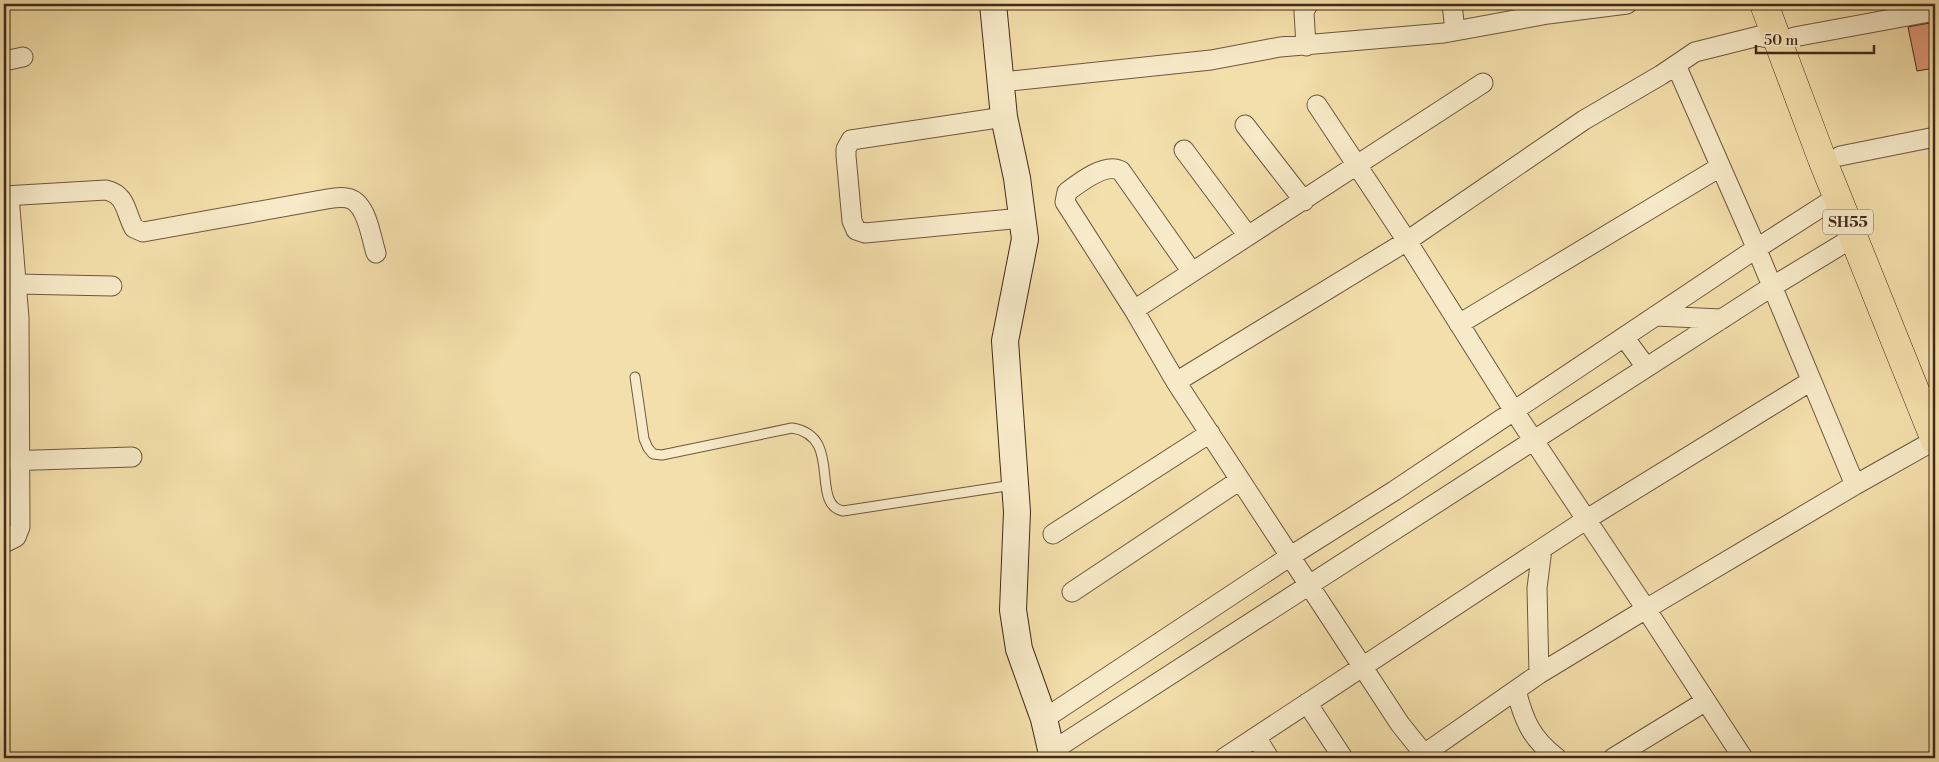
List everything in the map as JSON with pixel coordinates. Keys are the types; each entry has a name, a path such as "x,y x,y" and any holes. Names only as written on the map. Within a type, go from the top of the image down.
{"main road":[{"name":"SH55","path":"1764,4 1785,39 1840,156 1850,215 1935,391"},
{"name":"SH55","path":"1783,4 1785,39 1935,440"}],"street":[{"path":"993,4 1004,117 1025,239 1005,341 1011,400 1013,485 1017,512 1013,610 1019,649 1044,719 1053,755 1413,518 1772,286 1850,215"},
{"path":"1306,46 1304,12 1308,4"},
{"path":"1452,4 1455,31"},
{"path":"1002,82 1211,60 1280,47 1455,31 1548,14 1627,4"},
{"path":"1176,382 1407,241 1584,120 1695,52 1759,36 1785,39 1935,11"},
{"path":"4,61 23,56"},
{"path":"1676,65 1772,286 1855,485"},
{"path":"1134,310 1484,83"},
{"path":"1317,104 1356,167 1407,241 1514,411 1743,758"},
{"path":"1004,117 852,140 846,149 852,221 856,230 865,233 1022,218"},
{"path":"1245,125 1304,201"},
{"path":"1840,156 1935,137"},
{"path":"1184,150 1248,236"},
{"path":"1459,324 1720,166"},
{"path":"1192,272 1121,171 1116,168 1104,170 1067,192 1065,202 1134,310 1176,382 1400,724 1425,756 1539,674 1855,485 1935,440"},
{"path":"4,543 16,537 20,527 12,461 12,375 16,284 6,196 106,190 115,192 125,204 134,228 144,232 327,199 348,198 354,200 362,211 376,253"},
{"path":"1044,719 1290,556 1394,492 1756,249 1850,215"},
{"path":"16,284 112,286"},
{"path":"1655,316 1722,319"},
{"path":"1624,337 1646,368"},
{"path":"1224,758 1587,519 1812,381"},
{"path":"1053,534 1210,434"},
{"path":"12,461 132,456"},
{"path":"1072,592 1240,480"},
{"path":"1394,492 1413,518"},
{"path":"1539,674 1537,588 1542,549"},
{"path":"1516,690 1528,728 1539,742 1557,758"},
{"path":"1613,758 1706,701"},
{"path":"1307,704 1343,758"},
{"path":"1256,737 1269,758"}],"lane":[{"path":"634,377 644,439 653,454 662,455 792,428 804,430 815,438 822,452 828,496 830,503 837,510 843,511 1013,485"}],"building":[{"path":"1935,22 1935,68 1917,71 1908,27"}]}
